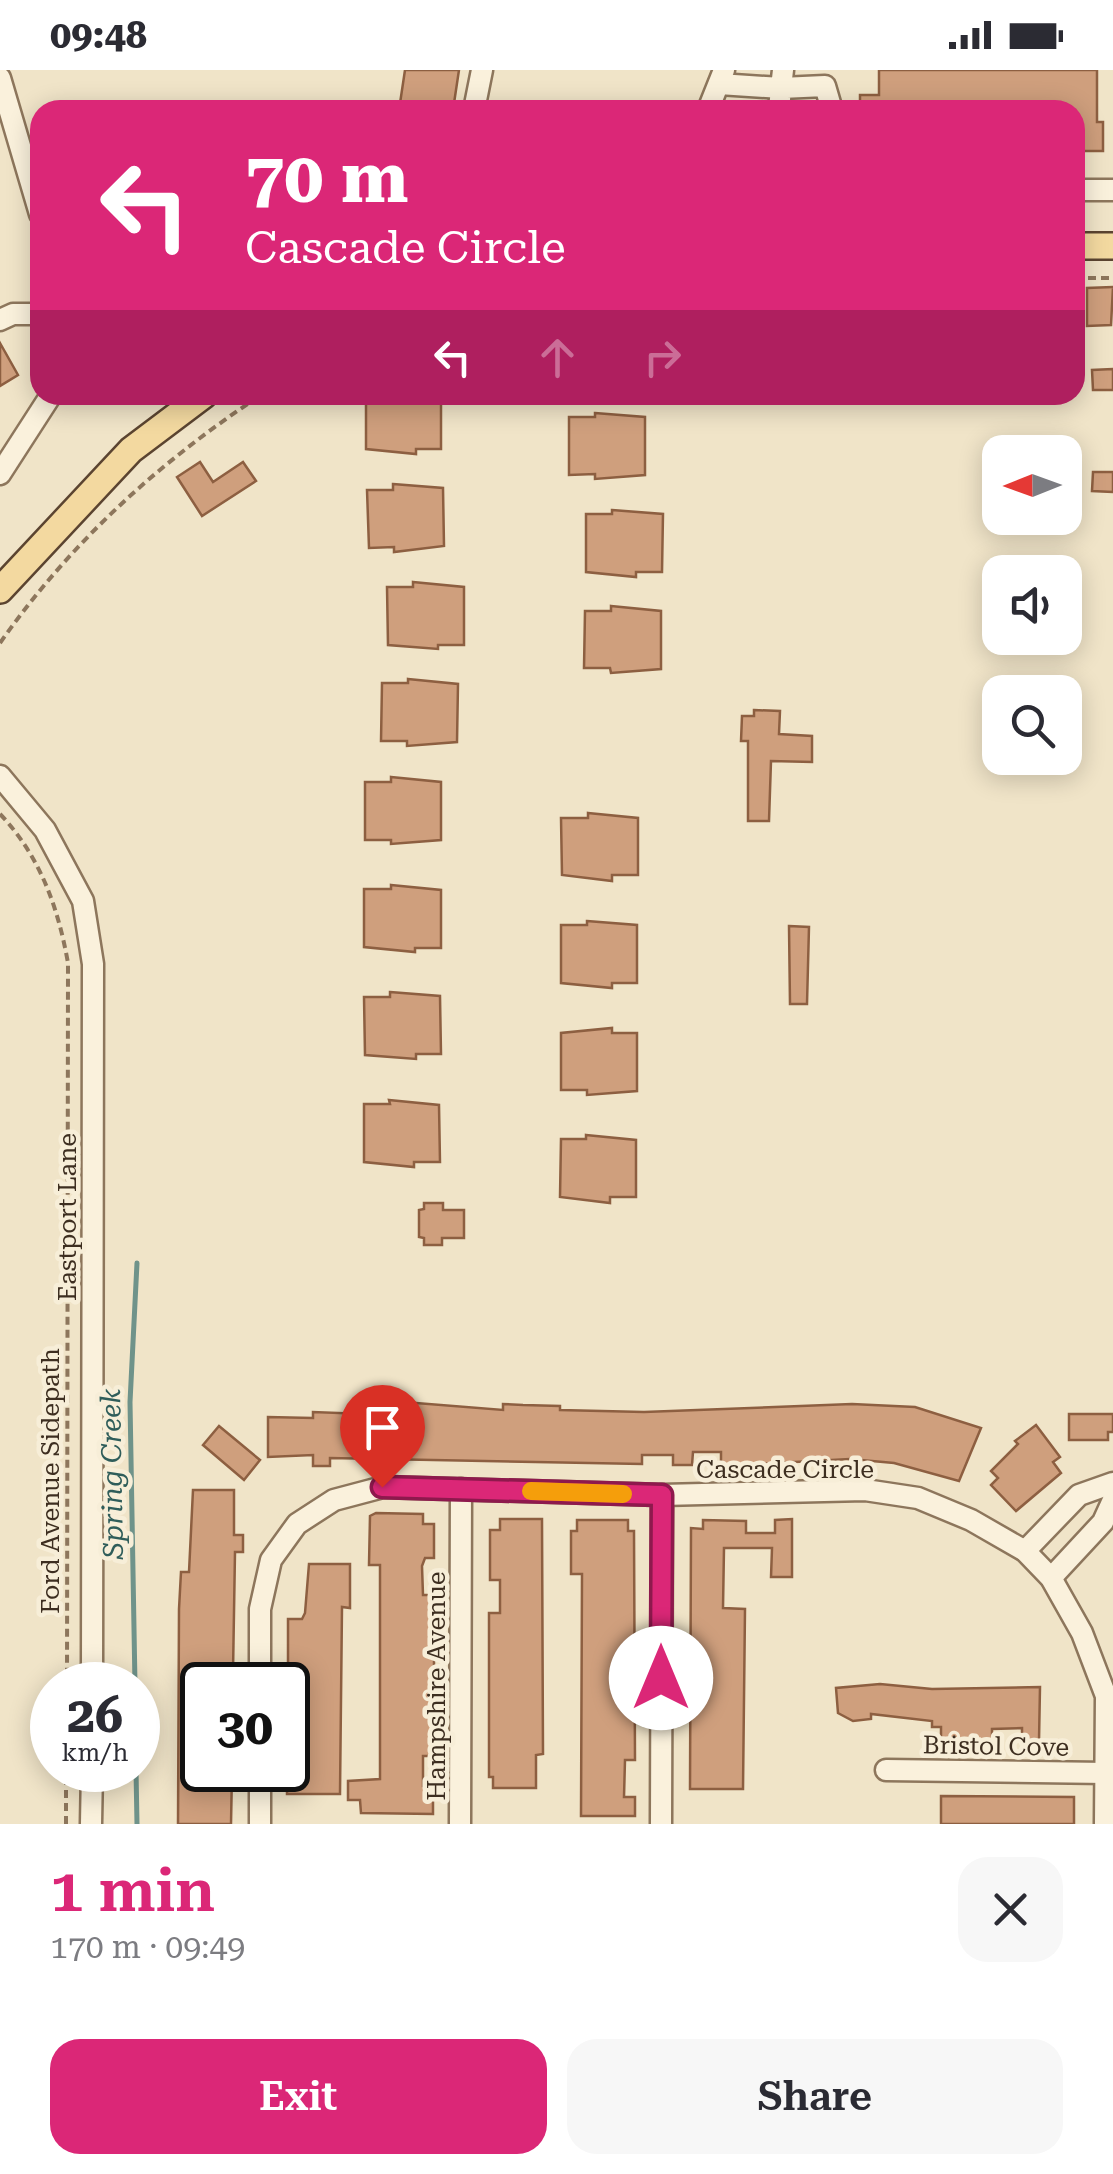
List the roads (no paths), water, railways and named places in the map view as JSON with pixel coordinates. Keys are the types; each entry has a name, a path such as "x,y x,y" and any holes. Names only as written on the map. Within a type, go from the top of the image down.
{"main road":[{"path":"1085,246 1113,246"},
{"path":"2,582 131,450 191,405"}],"street":[{"path":"476,100 482,70"},
{"path":"721,77 817,78 825,86 829,100"},
{"path":"0,78 30,180"},
{"path":"1085,190 1113,190"},
{"path":"0,320 13,314 30,314"},
{"path":"0,474 45,405"},
{"name":"Eastport Lane","path":"0,776 45,830 82,901 93,964 92,1662"},
{"path":"1025,1551 1079,1496 1113,1484"},
{"name":"Cascade Circle","path":"260,1662 260,1609 271,1560 297,1524 334,1500 382,1487 662,1495 865,1490 918,1498 971,1520 1025,1551 1051,1578 1082,1632 1110,1696 1106,1824"},
{"name":"Hampshire Avenue","path":"460,1824 461,1489"},
{"path":"661,1824 662,1495"},
{"path":"1051,1578 1103,1522 1113,1500"},
{"name":"Bristol Cove","path":"886,1770 1106,1773"},
{"path":"92,1792 92,1824"},
{"path":"260,1792 260,1824"}],"waterway":[{"name":"Spring Creek","path":"135,1662 130,1402 137,1263"},
{"name":"Spring Creek","path":"136,1792 137,1824"}]}
